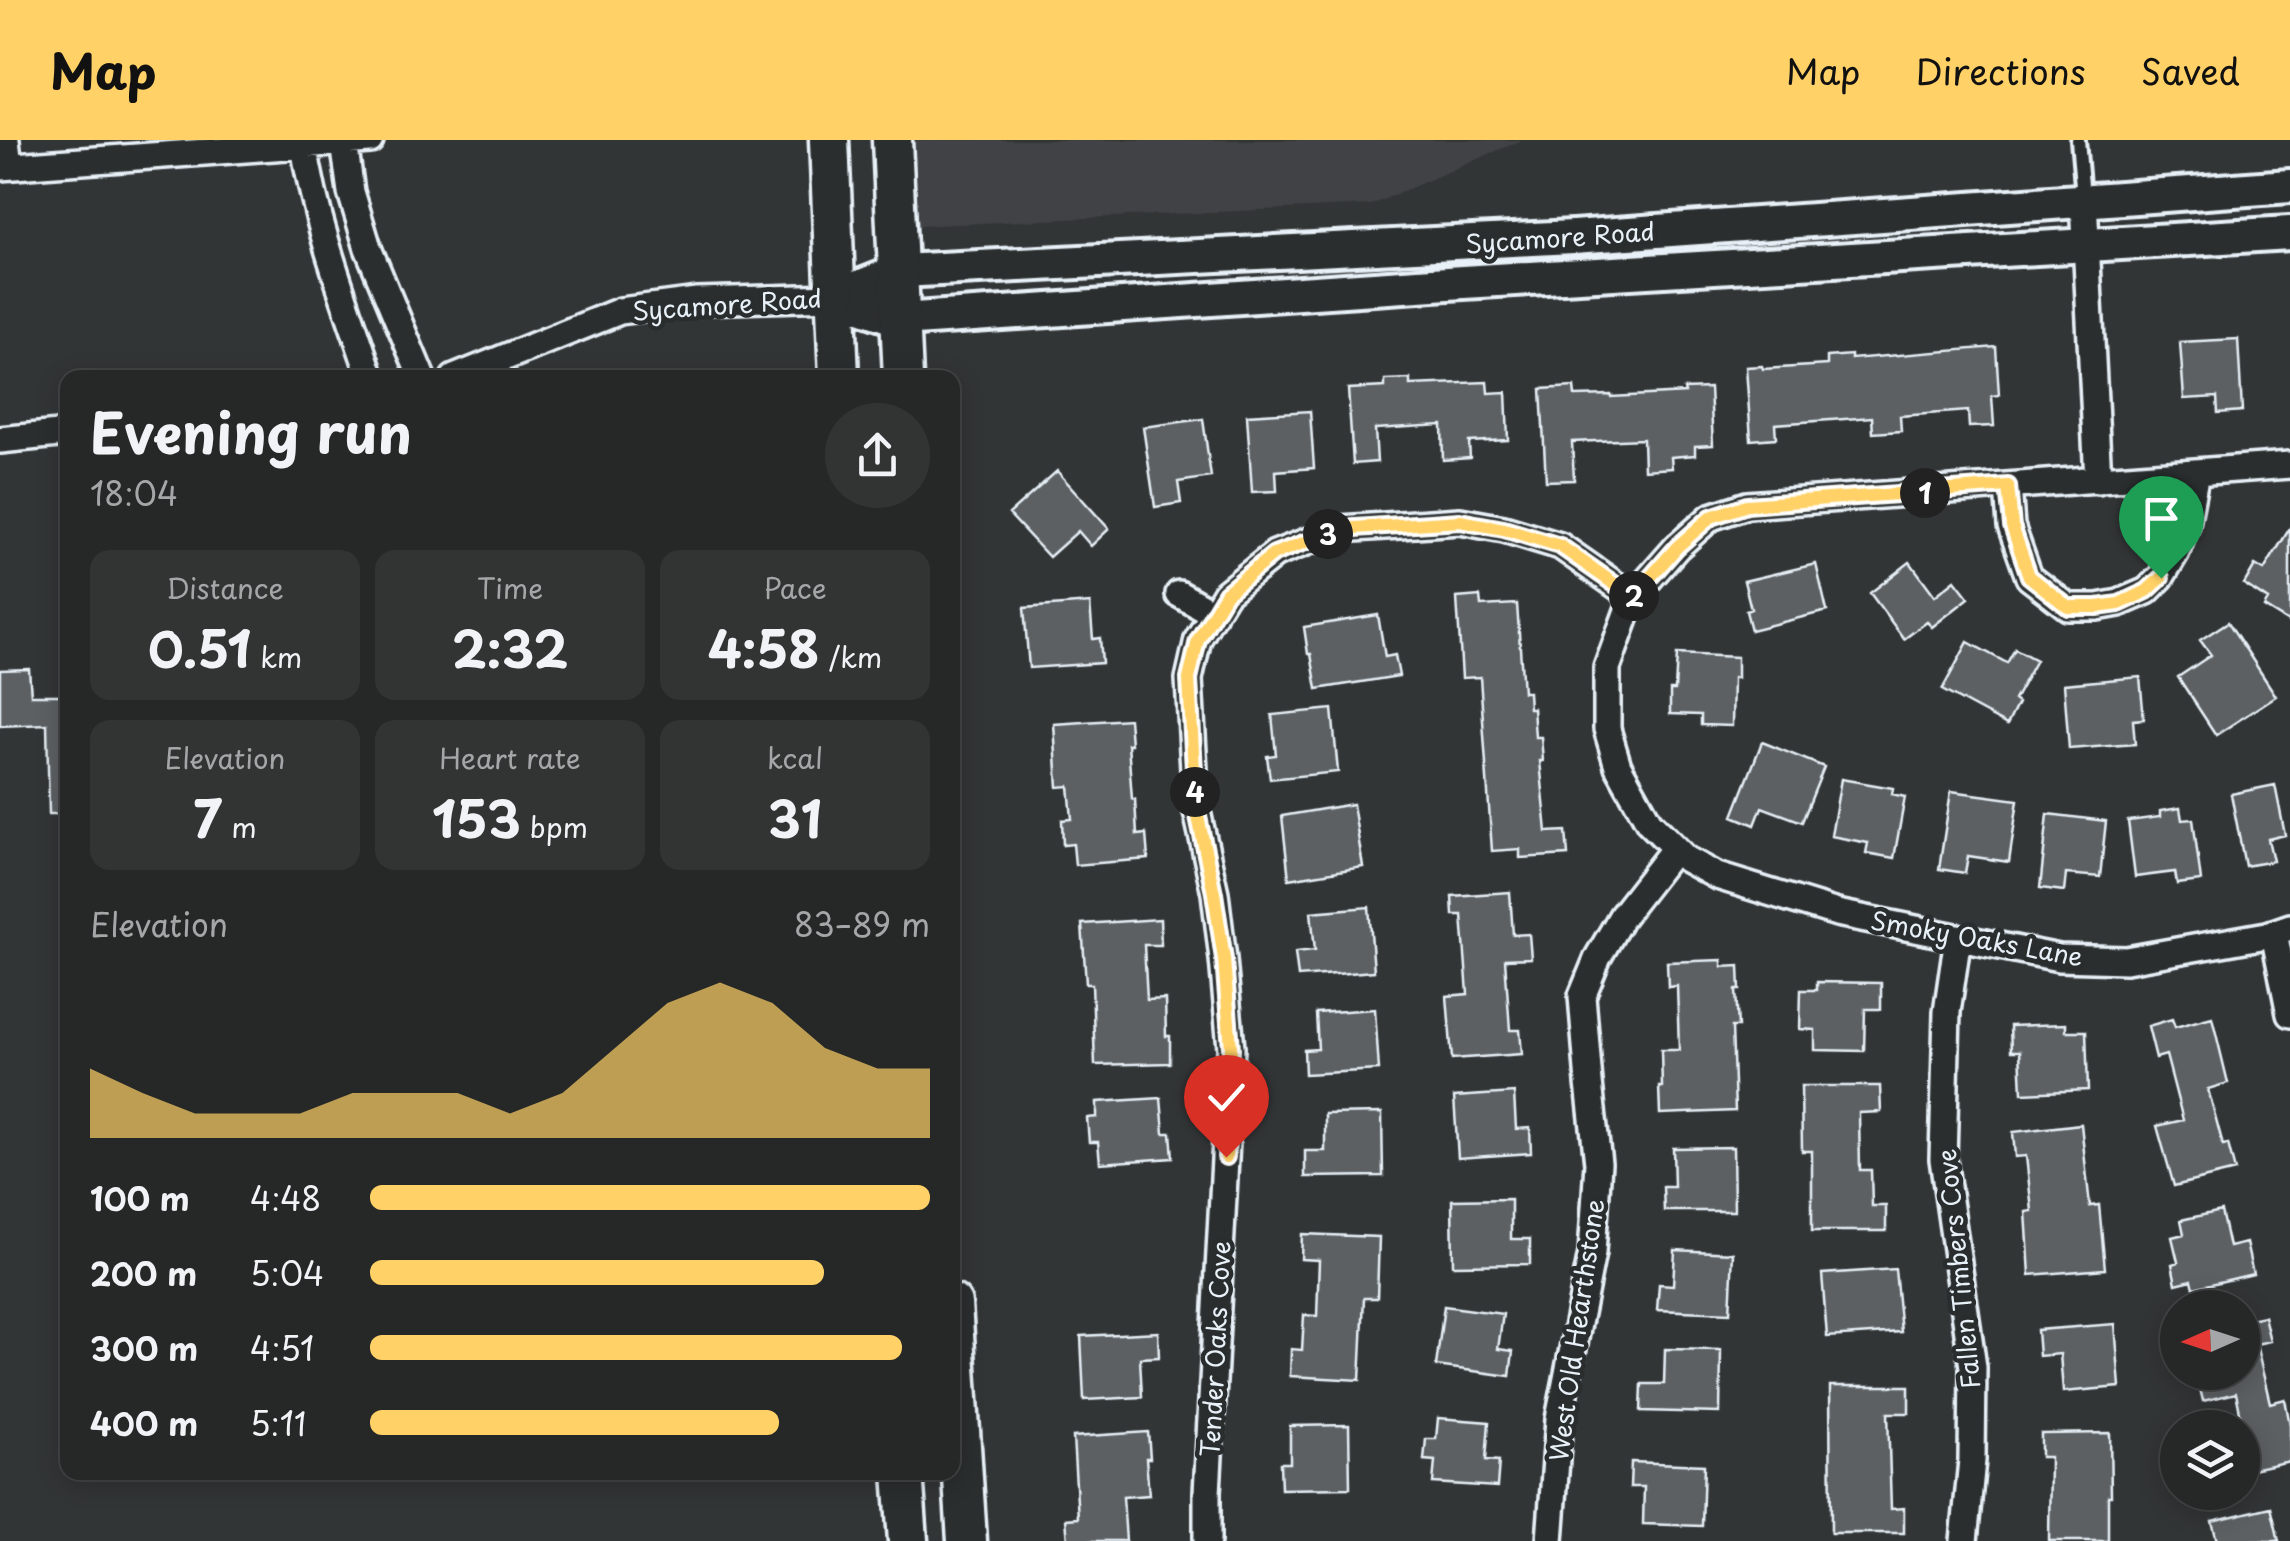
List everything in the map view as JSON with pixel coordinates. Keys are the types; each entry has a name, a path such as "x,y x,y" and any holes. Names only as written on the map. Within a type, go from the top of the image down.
{"main road":[{"path":"829,140 839,370"},
{"path":"892,140 903,370"},
{"path":"960,1422 968,1541"},
{"path":"904,1480 908,1541"}],"street":[{"path":"5,158 332,142"},
{"path":"332,142 311,191 368,370"},
{"path":"332,142 368,248 419,370"},
{"name":"Sycamore Road","path":"474,370 620,310 697,301 834,297 900,271 1573,237 2290,186"},
{"path":"2084,201 2098,480"},
{"name":"Sycamore Road","path":"834,297 900,320 2290,232"},
{"path":"0,440 60,434"},
{"path":"1633,597 1677,547 1711,517 1747,505 2290,466"},
{"path":"2008,486 2012,526 2029,576 2068,607 2097,607 2119,604 2147,591 2161,578 2186,525 2196,472"},
{"name":"Tender Oaks Cove","path":"1207,1541 1231,1048 1224,959 1196,807 1189,679 1198,640 1226,593 1274,554 1340,529 1460,521 1504,529 1560,546 1633,597"},
{"path":"1178,594 1214,614"},
{"name":"Smoky Oaks Lane","path":"1633,597 1607,668 1608,729 1618,766 1649,822 1686,859 1717,876 1837,913 2059,958 2126,960 2282,930"},
{"name":"West Old Hearthstone","path":"1550,1541 1559,1419 1592,1252 1598,1163 1582,996 1598,957 1622,916 1675,848"},
{"path":"2282,930 2290,1014"},
{"name":"Fallen Timbers Cove","path":"1958,938 1948,1012 1943,1159 1973,1368 1972,1460 1964,1541"}],"lane":[{"path":"2078,140 2084,201"}],"shaded area":[{"path":"910,140 1522,140 1371,205 914,226"}],"building":[{"path":"2238,339 2242,411 2218,413 2217,397 2184,399 2180,342"},
{"path":"1996,347 1999,395 1992,396 1994,426 1969,427 1968,411 1900,416 1901,431 1873,433 1872,417 1775,424 1776,438 1751,440 1746,367 1827,365 1827,357 1851,355 1851,359"},
{"path":"1410,379 1410,385 1487,382 1488,393 1506,392 1508,440 1469,442 1470,458 1443,460 1442,425 1375,429 1377,462 1353,464 1348,389 1385,387 1385,380"},
{"path":"1574,387 1575,396 1611,397 1710,388 1713,445 1695,446 1695,455 1671,457 1672,468 1644,470 1643,439 1572,442 1574,480 1546,481 1541,389"},
{"path":"1310,411 1314,468 1276,471 1277,491 1252,492 1247,415"},
{"path":"1203,419 1211,477 1178,482 1181,503 1155,507 1143,427"},
{"path":"1057,471 1109,529 1091,546 1078,531 1049,557 1009,514"},
{"path":"2290,528 2290,623 2264,607 2268,600 2244,584 2255,565 2264,570"},
{"path":"1910,562 1935,596 1955,580 1969,598 1932,627 1927,622 1904,639 1870,593"},
{"path":"1816,564 1827,611 1751,630 1744,581"},
{"path":"1480,596 1481,606 1517,604 1523,692 1528,692 1529,708 1533,708 1535,737 1541,737 1547,832 1566,831 1568,855 1520,858 1520,849 1492,851 1480,677 1462,678 1457,598"},
{"path":"1090,603 1093,639 1100,638 1102,663 1029,668 1024,608"},
{"path":"1378,615 1385,657 1395,655 1399,676 1317,689 1304,627"},
{"path":"2228,622 2276,696 2216,735 2178,677 2211,655 2200,640"},
{"path":"1968,642 2007,663 2015,649 2036,660 2014,700 2018,703 2007,725 1942,690"},
{"path":"1677,654 1737,657 1732,726 1701,725 1701,715 1670,714"},
{"path":"29,669 31,695 60,695 60,814 49,814 47,724 0,726 0,670"},
{"path":"2140,677 2144,719 2133,720 2135,744 2069,749 2064,684"},
{"path":"1332,709 1338,772 1270,779 1267,756 1276,755 1272,715"},
{"path":"1129,719 1132,799 1137,835 1146,834 1148,859 1075,865 1073,844 1063,845 1062,820 1072,819 1069,786 1058,787 1054,724"},
{"path":"1762,742 1824,767 1802,822 1762,807 1755,825 1733,816"},
{"path":"1841,779 1893,788 1892,794 1905,797 1894,858 1866,853 1868,843 1831,836"},
{"path":"2275,785 2285,835 2268,839 2273,861 2245,866 2231,794"},
{"path":"1951,791 2018,800 2009,862 1968,856 1965,873 1939,869"},
{"path":"1353,804 1363,867 1289,879 1282,816"},
{"path":"2180,808 2182,820 2193,819 2201,881 2177,884 2175,872 2135,877 2128,821 2160,817 2160,811"},
{"path":"2048,814 2106,821 2100,877 2066,874 2064,891 2040,888"},
{"path":"1510,892 1513,935 1529,934 1531,958 1505,959 1510,1030 1520,1030 1522,1054 1452,1059 1447,996 1468,994 1462,915 1453,915 1452,896"},
{"path":"1369,907 1374,971 1298,977 1295,952 1315,950 1311,912"},
{"path":"1160,919 1161,945 1144,945 1147,1000 1165,999 1170,1063 1095,1065 1092,984 1086,984 1082,924"},
{"path":"1722,960 1722,967 1739,966 1738,1027 1732,1027 1735,1111 1660,1114 1661,1050 1679,1050 1677,986 1668,987 1667,962"},
{"path":"1817,982 1881,983 1881,1009 1865,1009 1864,1051 1815,1050 1815,1030 1800,1029 1801,990 1817,990"},
{"path":"1375,1009 1379,1070 1305,1074 1304,1050 1318,1049 1316,1013"},
{"path":"2212,1017 2228,1083 2208,1089 2223,1145 2228,1144 2235,1171 2174,1186 2157,1126 2183,1120 2166,1055 2156,1058 2148,1026 2172,1019 2175,1027"},
{"path":"2066,1024 2066,1031 2086,1031 2088,1090 2022,1093 2020,1051 2011,1051 2010,1026"},
{"path":"1801,1086 1880,1086 1881,1112 1859,1113 1860,1170 1871,1170 1872,1206 1886,1206 1886,1231 1812,1231 1812,1151 1802,1151"},
{"path":"1514,1093 1516,1129 1530,1128 1531,1153 1458,1158 1454,1097"},
{"path":"1161,1098 1164,1133 1171,1133 1173,1158 1100,1163 1098,1142 1089,1142 1087,1118 1097,1117 1097,1102"},
{"path":"1382,1113 1383,1176 1305,1177 1305,1151 1325,1151 1325,1114"},
{"path":"2081,1124 2090,1206 2099,1205 2105,1269 2030,1275 2026,1212 2032,1211 2026,1156 2015,1157 2013,1132"},
{"path":"1733,1147 1734,1211 1664,1211 1663,1187 1674,1187 1673,1148"},
{"path":"1511,1199 1511,1239 1530,1239 1530,1264 1453,1265 1452,1200"},
{"path":"2221,1211 2229,1247 2246,1243 2253,1274 2194,1288 2192,1280 2176,1284 2172,1264 2178,1262 2172,1237 2184,1234 2181,1220"},
{"path":"1302,1234 1379,1237 1377,1298 1364,1298 1360,1380 1290,1376 1291,1349 1302,1350 1304,1315 1317,1316 1319,1260 1301,1259"},
{"path":"1675,1250 1733,1253 1730,1313 1657,1310 1659,1284 1673,1285"},
{"path":"1895,1269 1901,1332 1827,1337 1822,1274"},
{"path":"1444,1306 1503,1314 1498,1349 1513,1351 1510,1376 1436,1366"},
{"path":"2264,1316 2270,1341 2260,1343 2260,1317"},
{"path":"2115,1324 2120,1387 2063,1392 2060,1354 2039,1356 2037,1330"},
{"path":"1158,1332 1159,1357 1140,1358 1142,1397 1084,1400 1081,1336"},
{"path":"1665,1349 1721,1350 1720,1413 1641,1411 1642,1384 1664,1384"},
{"path":"2260,1361 2270,1403 2285,1399 2290,1461 2260,1467 2260,1410 2240,1410 2236,1393 2203,1401 2200,1390 2260,1390"},
{"path":"1830,1386 1909,1386 1909,1413 1888,1413 1891,1509 1904,1508 1904,1533 1831,1533"},
{"path":"1438,1418 1489,1422 1486,1460 1499,1461 1497,1487 1433,1483 1435,1461 1424,1460 1426,1439 1436,1439"},
{"path":"1349,1425 1350,1488 1281,1489 1280,1463 1290,1463 1290,1426"},
{"path":"1148,1432 1149,1495 1123,1497 1126,1541 1068,1541 1066,1519 1078,1518 1073,1437"},
{"path":"2110,1433 2108,1541 2049,1541 2050,1457 2041,1457 2041,1434"},
{"path":"1631,1462 1704,1465 1702,1526 1643,1524 1644,1487 1630,1487"},
{"path":"2271,1507 2279,1541 2217,1541 2212,1521"}],"route":[{"path":"1226,1157 1231,1048 1224,959 1196,807 1189,679 1198,640 1226,593 1274,554 1340,529 1460,521 1560,546 1633,597 1677,547 1711,517 1747,505 2008,486 2012,526 2029,576 2068,607 2119,604 2147,591 2161,578"}]}
